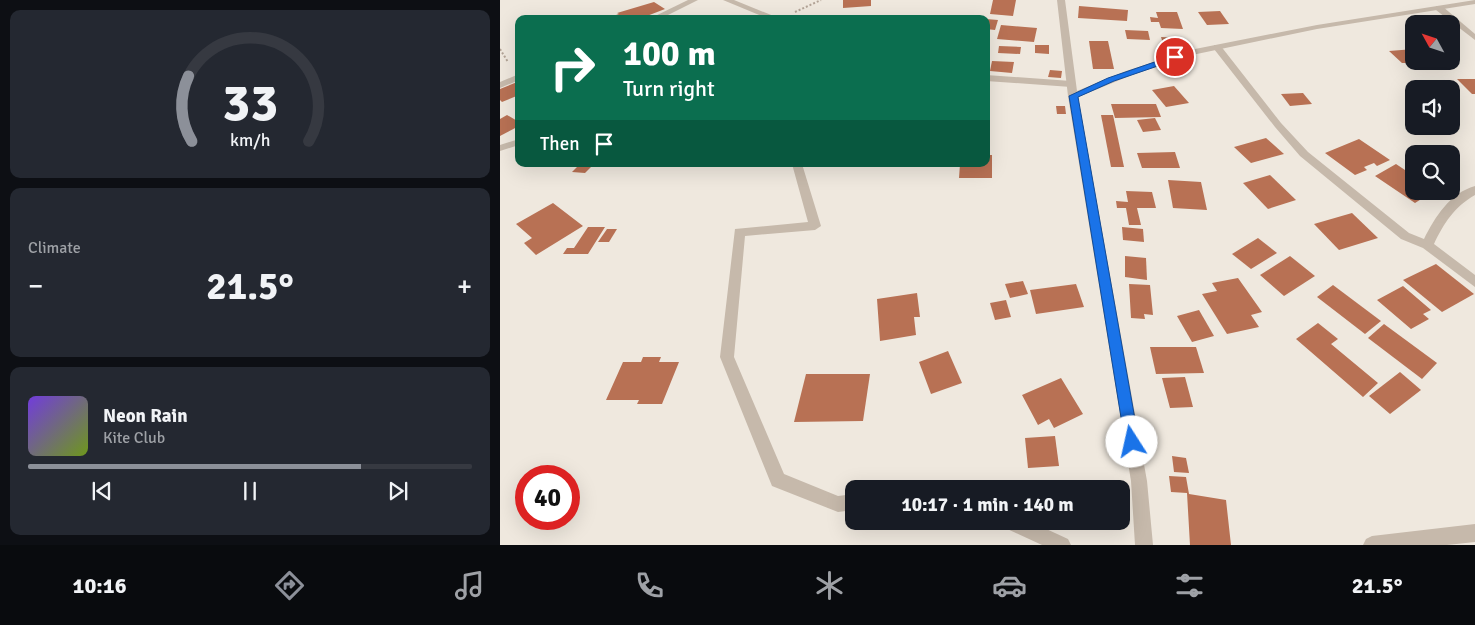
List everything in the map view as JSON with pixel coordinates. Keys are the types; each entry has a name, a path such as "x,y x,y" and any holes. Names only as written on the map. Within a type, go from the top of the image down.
{"street":[{"path":"662,15 694,0"},
{"path":"727,0 769,15"},
{"path":"1060,0 1072,90 1138,481 1144,544"},
{"path":"990,79 1072,90 1153,64 1218,47 1317,27 1475,2"},
{"path":"1439,8 1475,38"},
{"path":"1218,47 1278,126 1304,154 1405,236 1427,245 1475,282"},
{"path":"500,85 515,79"},
{"path":"500,148 515,143"},
{"path":"799,167 815,226 739,232 727,357 778,480 838,504 845,503"},
{"path":"1427,245 1442,216 1453,203 1475,190"},
{"path":"1029,530 1062,545"},
{"path":"1372,545 1475,533"}],"path":[{"path":"784,15 822,0"}],"building":[{"path":"843,0 871,0 871,6 843,8"},
{"path":"993,0 1016,0 1013,16 990,14"},
{"path":"654,2 665,9 649,15 616,15 619,14 617,13"},
{"path":"1079,6 1128,10 1127,21 1078,18"},
{"path":"1220,11 1229,24 1207,25 1198,12"},
{"path":"1156,12 1177,12 1183,29 1161,28 1159,22 1151,22 1150,17 1158,18"},
{"path":"990,19 998,20 995,30 990,29"},
{"path":"1001,25 1037,28 1034,42 997,39"},
{"path":"1125,30 1148,31 1150,40 1127,39"},
{"path":"1161,37 1183,38 1186,47 1164,47"},
{"path":"1089,41 1108,41 1114,69 1093,69"},
{"path":"1035,45 1049,45 1049,54 1035,53"},
{"path":"999,46 1021,47 1020,54 998,53"},
{"path":"1405,50 1405,63 1402,63 1389,51"},
{"path":"992,61 1014,62 1012,73 990,71"},
{"path":"1050,70 1062,71 1061,78 1048,77"},
{"path":"1475,79 1475,94 1472,94 1458,80"},
{"path":"515,83 515,97 502,102 500,100 500,89"},
{"path":"1174,86 1189,103 1166,107 1152,90"},
{"path":"1303,93 1312,104 1290,106 1281,94"},
{"path":"1111,104 1156,104 1161,117 1115,118"},
{"path":"1056,106 1065,106 1066,114 1057,114"},
{"path":"507,115 515,120 515,128 500,136 500,119"},
{"path":"1101,115 1113,115 1124,167 1111,167"},
{"path":"1155,118 1161,130 1143,132 1137,120"},
{"path":"1266,138 1284,154 1251,163 1234,147"},
{"path":"1359,139 1390,160 1377,166 1374,163 1364,167 1367,170 1355,175 1325,153"},
{"path":"1175,152 1180,168 1142,168 1137,153"},
{"path":"990,155 992,155 992,178 959,178 960,167 990,167"},
{"path":"1396,164 1405,170 1405,196 1375,176"},
{"path":"577,167 591,167 585,173 572,172"},
{"path":"1270,175 1296,200 1268,209 1243,183"},
{"path":"1168,180 1201,182 1207,210 1173,208"},
{"path":"1126,191 1152,192 1156,208 1137,208 1141,225 1129,225 1126,208 1117,208 1116,201 1128,202"},
{"path":"553,203 583,226 536,255 524,243 532,238 516,224"},
{"path":"1352,213 1378,238 1339,250 1314,224"},
{"path":"588,227 605,227 588,254 563,254 567,248 574,248"},
{"path":"1122,227 1143,229 1144,242 1123,240"},
{"path":"607,229 617,229 609,242 598,242"},
{"path":"1258,238 1277,253 1251,269 1232,254"},
{"path":"1125,256 1146,258 1147,280 1125,277"},
{"path":"1290,256 1315,276 1284,296 1260,275"},
{"path":"1436,264 1474,294 1442,312 1403,280"},
{"path":"1238,278 1262,312 1251,315 1259,327 1227,334 1202,294 1217,291 1212,283"},
{"path":"1023,281 1028,294 1010,298 1005,284"},
{"path":"1076,284 1084,307 1036,314 1030,290"},
{"path":"1129,284 1150,285 1153,315 1144,314 1145,319 1131,318"},
{"path":"1333,285 1381,321 1365,334 1317,297"},
{"path":"1403,286 1431,310 1423,314 1429,319 1411,329 1377,300"},
{"path":"917,293 920,317 914,317 916,335 880,341 877,299"},
{"path":"1006,300 1011,317 995,320 990,303"},
{"path":"1199,310 1214,336 1192,342 1177,316"},
{"path":"1318,323 1338,339 1331,344 1378,383 1363,397 1296,339"},
{"path":"1384,324 1437,363 1422,379 1368,338"},
{"path":"1150,347 1196,347 1204,373 1156,374"},
{"path":"948,351 962,383 931,394 919,362"},
{"path":"643,357 661,357 659,362 679,362 662,404 637,404 639,400 606,400 623,362 641,362"},
{"path":"1400,372 1421,390 1390,414 1369,396"},
{"path":"806,374 870,374 863,421 794,422"},
{"path":"1185,377 1193,407 1170,408 1162,378"},
{"path":"1061,378 1083,414 1054,428 1049,419 1038,425 1022,395"},
{"path":"1055,436 1059,466 1028,468 1025,438"},
{"path":"1172,456 1186,458 1189,473 1174,472"},
{"path":"1169,476 1186,477 1189,494 1226,500 1231,545 1190,545 1187,493 1171,492"}],"route":[{"path":"1132,442 1073,96 1175,57"}]}
